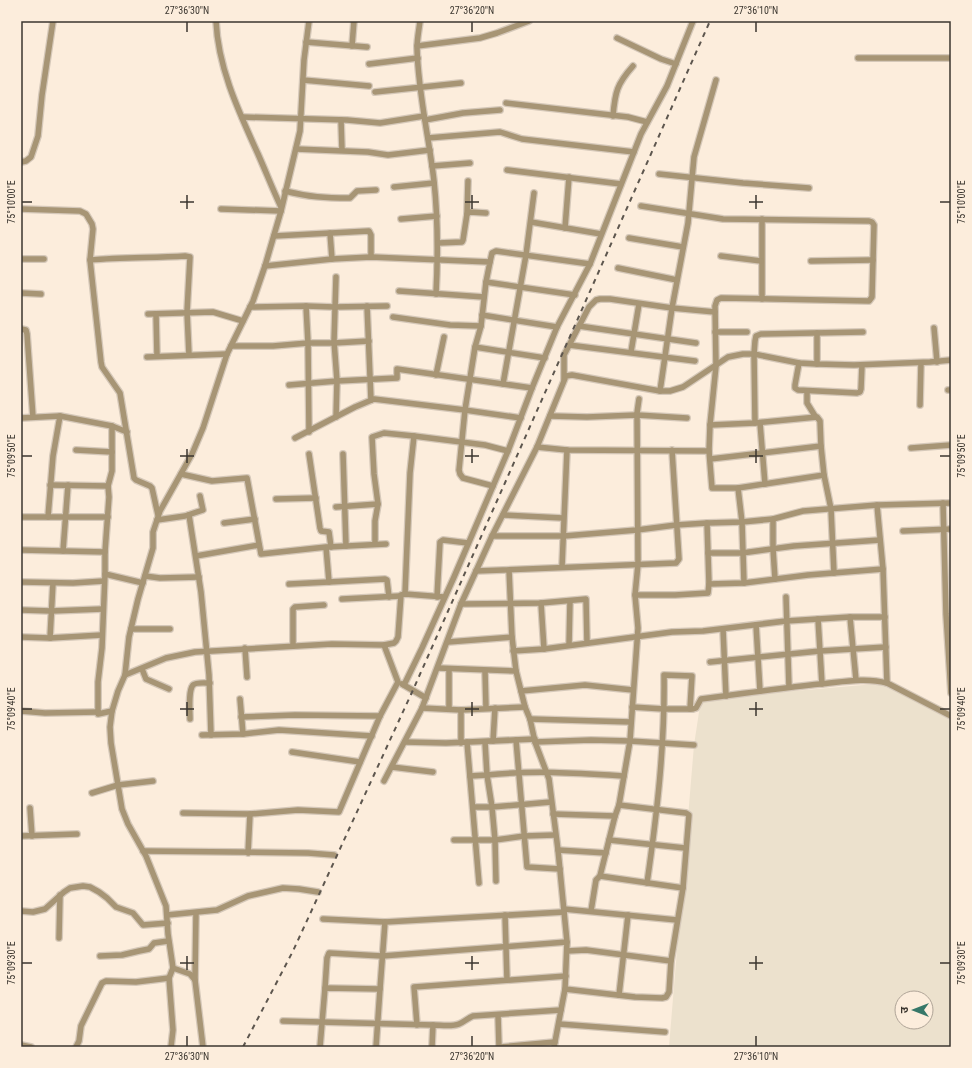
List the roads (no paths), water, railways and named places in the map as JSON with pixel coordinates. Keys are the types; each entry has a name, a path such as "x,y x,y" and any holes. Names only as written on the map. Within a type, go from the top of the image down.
{"street":[{"path":"21,162 26,161 31,157 38,136 42,95 53,21"},
{"path":"216,21 218,44 231,91 281,209"},
{"path":"171,1047 172,1030 169,978 173,968 168,941 166,906 143,851 128,824 122,809 111,743 110,727 112,712 118,691 125,675 131,629 153,548 153,532 160,511 192,454 203,428 227,354 250,307 274,236 296,149 301,119 306,42 309,21"},
{"path":"352,46 354,21"},
{"path":"420,21 417,46 418,58 424,118 430,150 437,216 438,261 436,294"},
{"path":"417,46 480,38 529,21"},
{"path":"183,813 250,814 298,810 339,812 380,716 422,648 508,451 557,327 590,264 634,152 667,86 693,21"},
{"path":"617,38 661,59 676,64"},
{"path":"306,42 367,47"},
{"path":"369,64 418,58"},
{"path":"858,58 951,58"},
{"path":"613,116 618,86 623,77 633,66"},
{"path":"303,80 369,86"},
{"path":"660,391 672,308 689,214 691,177 697,144 716,80"},
{"path":"375,92 461,83"},
{"path":"506,103 628,117 648,122"},
{"path":"242,117 341,120 380,123 500,110"},
{"path":"341,120 342,150"},
{"path":"428,138 500,132 522,139 634,152"},
{"path":"296,149 342,150 388,155 430,150"},
{"path":"432,166 470,163"},
{"path":"507,170 621,184"},
{"path":"659,174 809,188"},
{"path":"565,228 569,177"},
{"path":"438,243 462,242 463,240 467,214 468,181"},
{"path":"394,187 434,183"},
{"path":"285,191 316,198 350,198 357,191 376,190"},
{"path":"503,384 526,255 534,193"},
{"path":"641,206 718,218 872,222 874,225 872,297 869,301 721,298 716,302 716,366 709,451 712,488 738,488 824,475"},
{"path":"21,209 80,211 86,214 90,219 93,230 90,260 101,362 102,366 120,393 134,478 152,488 158,518"},
{"path":"221,209 281,209"},
{"path":"467,214 470,212 486,213"},
{"path":"401,219 437,216"},
{"path":"762,219 762,299"},
{"path":"531,222 602,234"},
{"path":"274,236 370,231 371,257"},
{"path":"330,233 332,259"},
{"path":"629,238 683,247"},
{"path":"493,486 463,478 460,474 461,442 465,410 492,253 494,251 590,264"},
{"path":"90,260 189,256 187,312 189,355"},
{"path":"721,256 761,261"},
{"path":"265,266 332,259 371,257 490,262"},
{"path":"21,259 44,259"},
{"path":"811,261 873,260"},
{"path":"618,268 677,280"},
{"path":"336,277 334,307 334,343 337,381 336,417"},
{"path":"486,282 575,295"},
{"path":"399,291 484,297"},
{"path":"21,293 41,294"},
{"path":"384,781 422,708 476,571 537,447 564,379 564,355 589,307 596,300 605,299 715,312"},
{"path":"631,352 639,304"},
{"path":"306,306 309,432"},
{"path":"367,306 371,400"},
{"path":"250,307 387,306"},
{"path":"148,314 187,312 220,313 243,321"},
{"path":"156,314 158,356"},
{"path":"482,315 557,327"},
{"path":"394,318 450,325 480,326"},
{"path":"579,326 696,343"},
{"path":"934,328 937,362"},
{"path":"21,329 26,330 27,334 33,418"},
{"path":"715,332 747,332"},
{"path":"764,484 758,423 754,354 756,336 761,334 863,332"},
{"path":"817,333 817,364"},
{"path":"436,375 444,337"},
{"path":"231,346 273,346 369,341"},
{"path":"569,345 695,361"},
{"path":"475,347 545,358"},
{"path":"147,356 227,354"},
{"path":"564,379 568,375 572,375 660,391 670,391 683,387 728,357 734,355 754,354 799,363 817,364 862,365 921,363 951,360"},
{"path":"799,363 795,388 807,391 857,393 860,392 861,389 862,365"},
{"path":"920,405 921,363"},
{"path":"289,385 397,378 397,370 532,388"},
{"path":"807,391 807,403 820,421 824,475 831,509 834,573"},
{"path":"295,438 374,399 521,418"},
{"path":"591,912 596,880 600,876 619,805 630,741 638,628 635,595 638,564 637,416 639,399"},
{"path":"21,418 60,416 112,426 127,432"},
{"path":"48,517 53,456 60,416"},
{"path":"550,416 637,416 687,418"},
{"path":"710,425 758,423 815,416"},
{"path":"98,712 98,682 102,635 105,552 109,497 108,486 112,471 112,426"},
{"path":"375,544 375,521 378,504 374,474 372,437 384,433 414,436 484,445 508,451"},
{"path":"125,675 166,658 207,651 332,644 384,645 396,642 398,637 402,595 414,436"},
{"path":"911,448 951,445"},
{"path":"710,459 821,446"},
{"path":"537,447 567,450 709,451"},
{"path":"76,450 112,452"},
{"path":"562,567 567,450"},
{"path":"476,571 678,562 672,450"},
{"path":"309,454 320,531 329,532 329,582"},
{"path":"343,454 346,546"},
{"path":"181,474 212,481 247,478 261,554 329,547 386,544"},
{"path":"50,484 108,486"},
{"path":"63,551 68,485"},
{"path":"738,488 742,522 744,583"},
{"path":"158,518 189,515 202,510 200,496"},
{"path":"276,499 316,498"},
{"path":"943,503 943,529 949,614 951,693"},
{"path":"492,536 564,536 676,525 774,519 803,511 877,505 951,503"},
{"path":"336,507 378,504"},
{"path":"877,505 883,569 887,683"},
{"path":"189,515 199,576 207,651 210,682 211,735"},
{"path":"503,515 564,518"},
{"path":"21,517 108,517"},
{"path":"224,523 255,519"},
{"path":"774,519 772,549 775,579"},
{"path":"635,595 708,593 707,523"},
{"path":"903,531 951,529"},
{"path":"437,597 440,542 443,540 468,543"},
{"path":"708,553 742,553 794,546 880,540"},
{"path":"196,556 260,545"},
{"path":"21,550 105,552"},
{"path":"709,584 744,583 883,569"},
{"path":"498,1015 500,1047 554,1045 565,989 568,942 558,850 548,779 535,741 516,671 512,637 509,570"},
{"path":"105,574 143,583"},
{"path":"145,576 160,578 199,576"},
{"path":"289,584 385,579 387,580 389,597"},
{"path":"21,582 53,583 104,581"},
{"path":"50,638 53,583"},
{"path":"342,599 402,595 444,597"},
{"path":"786,597 789,687"},
{"path":"462,604 541,603 586,599 587,643"},
{"path":"569,645 570,601"},
{"path":"541,603 544,649"},
{"path":"293,646 293,609 295,607 324,605"},
{"path":"21,610 51,611 103,608"},
{"path":"513,651 544,649 672,632 723,629 786,621 850,617 885,617"},
{"path":"850,617 856,680"},
{"path":"818,619 822,684"},
{"path":"756,625 760,692"},
{"path":"131,629 170,629"},
{"path":"723,629 726,696"},
{"path":"21,637 50,638 102,635"},
{"path":"448,642 512,637"},
{"path":"384,645 401,683 426,698"},
{"path":"710,662 820,651 886,647"},
{"path":"245,648 247,676"},
{"path":"438,668 516,671"},
{"path":"142,669 146,679 168,689"},
{"path":"449,669 449,709"},
{"path":"485,671 486,708"},
{"path":"648,883 663,743 664,675 692,676 690,709"},
{"path":"632,707 690,709 696,708 702,699 789,687 856,680 887,683 951,716"},
{"path":"190,719 190,699 192,686 195,684 210,682"},
{"path":"521,691 585,685 633,690"},
{"path":"240,699 243,734"},
{"path":"422,708 461,710 525,707"},
{"path":"493,741 495,708"},
{"path":"461,710 464,743 470,776 479,883"},
{"path":"21,711 45,713 98,712 98,714 112,712"},
{"path":"242,717 294,715 380,716"},
{"path":"530,719 631,722"},
{"path":"202,735 243,734 279,730 372,736"},
{"path":"405,742 464,743 516,740 591,740 694,745"},
{"path":"516,740 526,867 560,869"},
{"path":"485,742 495,840 496,881"},
{"path":"292,752 360,762"},
{"path":"392,767 433,772"},
{"path":"470,776 518,772 624,776"},
{"path":"92,793 118,785 153,781"},
{"path":"473,807 492,807 551,802"},
{"path":"565,989 662,998 666,997 669,992 671,961 682,888 689,814 619,805"},
{"path":"30,808 32,836"},
{"path":"248,853 250,814"},
{"path":"553,814 615,816"},
{"path":"21,836 77,834"},
{"path":"454,840 495,840 524,836 555,835"},
{"path":"609,840 686,848"},
{"path":"558,850 606,853"},
{"path":"143,851 218,851 334,855"},
{"path":"600,876 682,888"},
{"path":"21,911 33,912 44,909 70,888 82,886 90,887 107,898 116,907 133,913 143,925 168,923"},
{"path":"167,915 217,910 248,896 283,888 318,892"},
{"path":"59,938 60,896"},
{"path":"323,919 385,922 505,916 564,911 677,920"},
{"path":"196,913 195,980 204,1047"},
{"path":"505,916 507,980"},
{"path":"619,995 628,916"},
{"path":"376,1047 385,922"},
{"path":"100,956 116,956 134,953 149,949 154,943 168,941"},
{"path":"320,1047 327,958 329,953 382,956 568,942"},
{"path":"567,951 586,950 671,961"},
{"path":"173,968 190,974 195,980"},
{"path":"417,1025 414,987 566,976"},
{"path":"76,1047 79,1041 81,1026 102,983 106,981 143,981 169,978"},
{"path":"325,988 380,989"},
{"path":"283,1021 455,1025 460,1024 473,1016 561,1010"},
{"path":"559,1024 665,1032"},
{"path":"432,1047 433,1025"}],"railway":[{"path":"243,1047 293,951 413,690 710,21"}]}
